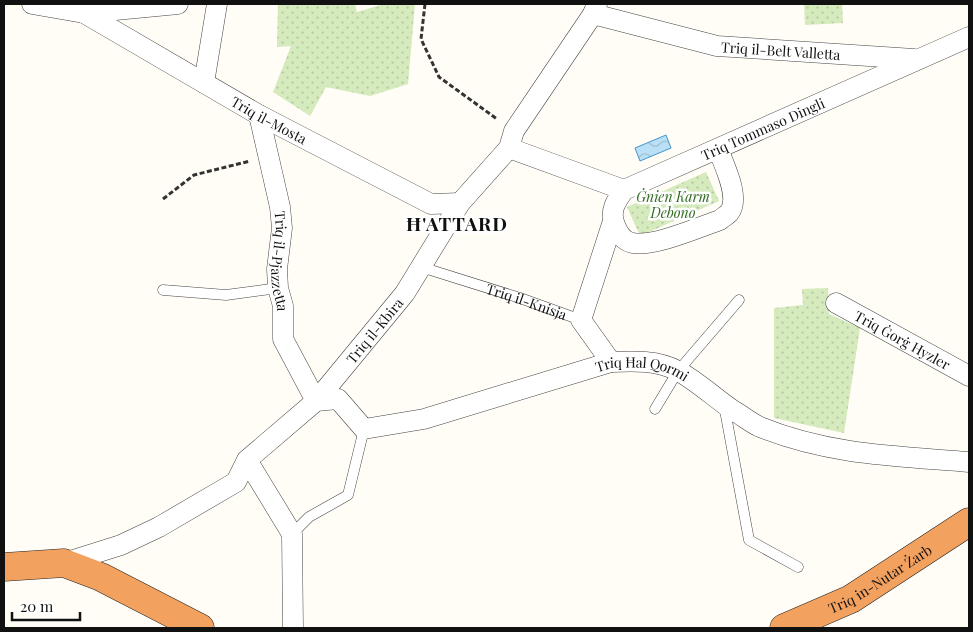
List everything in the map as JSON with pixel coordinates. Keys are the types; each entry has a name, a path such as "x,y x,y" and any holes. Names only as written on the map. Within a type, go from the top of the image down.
{"highway":[{"name":"Triq in-Nutar Żarb","path":"784,628 851,598 969,522"},
{"path":"4,567 64,562 101,577 200,628"}],"street":[{"name":"Triq il-Mosta","path":"32,4 79,8 259,115 430,204 460,202"},
{"path":"79,8 178,4"},
{"path":"204,83 217,4"},
{"name":"Triq il-Kbira","path":"64,562 121,545 184,513 236,482 247,460 316,401 404,294 460,202 511,139 595,9"},
{"name":"Triq il-Belt Valletta","path":"595,9 716,46 917,60 969,37"},
{"name":"Triq Tommaso Dingli","path":"617,205 718,149 917,60"},
{"name":"Triq il-Pjazzetta","path":"259,115 281,214 282,228 277,269 278,288 283,306 283,340 316,401"},
{"path":"511,139 617,205"},
{"path":"617,205 619,234 632,243 648,244 720,220 729,212 734,202 733,190 718,149"},
{"path":"581,320 617,205"},
{"name":"Triq Ġorġ Hyzler","path":"836,303 969,376"},
{"name":"Triq il-Knisja","path":"581,320 612,362"},
{"name":"Triq Ħal Qormi","path":"364,428 424,419 612,362 634,361 657,364 678,371 758,426 810,444 856,453 969,462"},
{"path":"316,401 338,399 364,428"},
{"path":"247,460 292,534 293,628"}],"lane":[{"name":"Triq il-Knisja","path":"421,268 520,298 581,320"},
{"path":"163,290 226,295 278,288"},
{"path":"655,409 678,371 739,300"},
{"path":"724,404 748,540 798,567"},
{"path":"292,534 309,517 348,495 364,428"}],"path":[{"path":"425,4 422,39 439,78 511,139"},
{"path":"163,199 194,175 269,156"}],"green space":[{"path":"278,4 355,4 357,12 384,4 415,4 408,84 370,96 326,87 310,116 273,92 291,46 277,47"},
{"path":"804,4 842,4 843,23 805,25"},
{"name":"Ġnien Karm Debono","path":"706,172 719,201 640,236 627,207"},
{"path":"828,288 829,314 860,328 844,433 774,418 774,308 803,305 802,289"}],"water":[{"path":"666,135 671,148 640,161 635,148"}],"district":[{"name":"Ħ'ATTARD","path":"457,223"}]}
